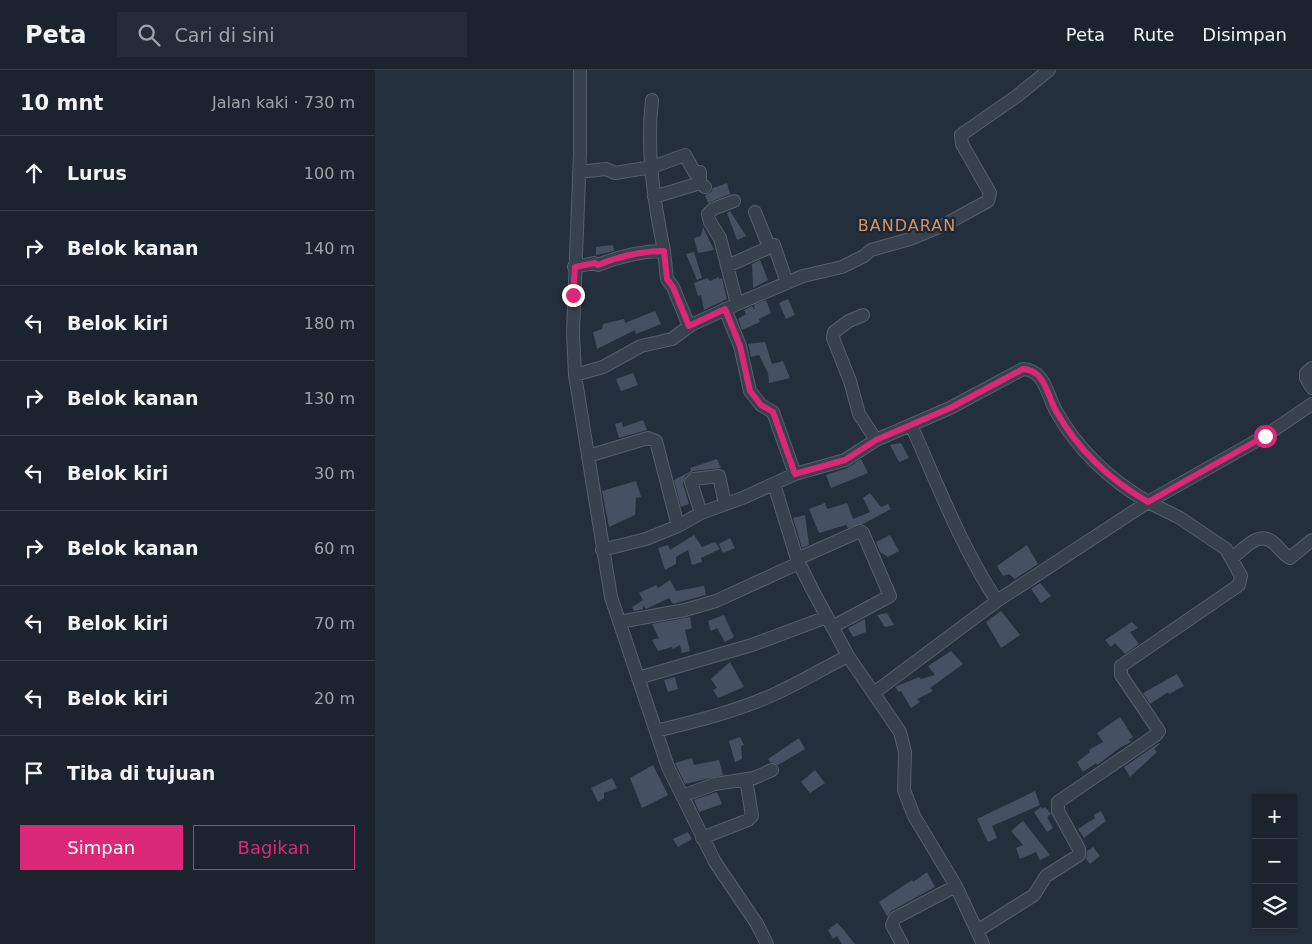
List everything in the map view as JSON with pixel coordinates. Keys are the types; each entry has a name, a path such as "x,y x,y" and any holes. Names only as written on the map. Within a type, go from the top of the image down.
{"street":[{"path":"580,70 579,172 573,333 575,375 611,597 668,767 715,862 757,924 767,944"},
{"path":"575,375 603,367 641,346 672,339 689,326 787,283 842,267 871,250 910,239 944,225 988,201 990,193 962,144 961,135 1017,96 1049,70"},
{"path":"652,100 650,119 654,197 667,279 673,287 689,326"},
{"path":"579,172 606,169 615,173 652,167 685,155 695,173 700,172 703,185 654,197"},
{"path":"734,201 713,209 709,214 710,222 720,238 737,304"},
{"path":"755,212 768,244"},
{"path":"768,244 775,245 787,283"},
{"path":"727,266 762,252 768,244"},
{"path":"575,267 595,263 598,265 620,256 645,251 664,251"},
{"path":"725,309 740,346 750,391 761,405 773,412 795,474"},
{"path":"863,316 849,321 834,332 833,338 850,381 859,414 876,440"},
{"path":"1312,368 1306,373 1306,378 1312,388"},
{"path":"602,550 646,539 679,526 701,513 795,474 845,460 876,440 950,408 1023,369 1039,374 1057,412 1091,458 1121,486 1180,518 1226,549 1241,576 1239,585 1121,666 1121,675 1159,731 1058,802 1058,810 1079,849 1079,855 1046,876 1035,895 977,931"},
{"path":"875,692 997,601 1148,502 1265,436 1312,404"},
{"path":"911,425 950,514 984,581 997,601"},
{"path":"588,456 648,438 657,441 679,526"},
{"path":"701,513 691,482 694,479 719,476 725,504"},
{"path":"774,484 798,561 848,656 875,692 900,732 905,752 904,790 914,816 956,886 983,944"},
{"path":"619,622 716,601 859,531 863,533 890,596 829,622 638,678"},
{"path":"1232,558 1256,539 1264,536 1270,539 1290,558 1312,540"},
{"path":"656,731 694,722 755,702 777,693 848,656"},
{"path":"682,796 715,784 746,779 772,770"},
{"path":"702,838 748,820 752,816 746,779"},
{"path":"902,944 892,925 895,918 956,886"}],"building":[{"path":"727,183 730,194 708,203 705,195 711,192 713,188"},
{"path":"730,211 746,236 737,240 727,213"},
{"path":"703,227 714,250 698,253 694,238 701,236"},
{"path":"613,245 614,251 596,255 596,247"},
{"path":"694,252 702,278 697,280 686,254"},
{"path":"760,260 768,280 753,288 752,264"},
{"path":"719,277 719,279 722,278 727,299 704,310 701,295 698,296 694,283 707,278 710,281"},
{"path":"788,299 795,315 786,319 779,303"},
{"path":"766,300 771,313 759,319 760,322 742,330 738,319 746,314 744,310 752,306 755,310 754,305"},
{"path":"655,311 661,324 636,334 635,330 597,349 593,332 602,329 603,324 624,319 625,323"},
{"path":"765,342 772,364 783,361 790,378 769,383 768,373 759,355 751,357 748,344"},
{"path":"633,373 638,385 621,391 616,379"},
{"path":"643,420 647,430 619,438 615,424 622,422 623,427"},
{"path":"901,443 909,458 899,462 890,445"},
{"path":"717,459 721,468 693,471 685,476 683,484 689,504 681,507 674,480 691,471 690,468"},
{"path":"861,459 868,473 831,488 826,475 847,468"},
{"path":"636,481 641,497 636,498 635,515 609,527 602,491"},
{"path":"870,493 881,507 888,504 891,509 863,524 848,528 846,525 819,533 809,509 825,503 827,509 847,503 853,519 870,512 863,498"},
{"path":"805,515 809,545 802,548 793,518"},
{"path":"694,535 702,547 715,542 720,549 701,558 702,562 692,565 688,550 676,557 676,564 665,570 658,548 668,545 670,550"},
{"path":"890,535 899,551 888,557 880,552 876,542"},
{"path":"730,538 735,548 723,553 719,544"},
{"path":"1027,545 1038,564 1015,579 1009,574 1003,576 997,566"},
{"path":"670,580 676,591 704,586 706,595 673,604 669,598 646,609 643,605 643,609 634,611 632,607 643,600 639,593 656,585 658,588"},
{"path":"1040,583 1051,596 1041,603 1031,589"},
{"path":"1001,611 1020,635 1001,648 986,622"},
{"path":"887,613 894,625 885,627 877,615"},
{"path":"724,615 734,637 725,642 717,628 711,631 708,621"},
{"path":"690,617 692,628 685,630 690,651 682,653 680,645 673,649 672,647 658,651 652,640 659,638 652,624"},
{"path":"865,619 866,632 853,637 848,628"},
{"path":"1132,622 1138,628 1130,632 1139,644 1125,654 1115,643 1111,647 1105,640"},
{"path":"951,651 963,664 930,688 933,691 917,699 920,702 911,708 901,691 899,692 895,687 919,677 921,679 935,675 928,666"},
{"path":"730,662 744,687 718,698 713,690 717,688 711,679"},
{"path":"1177,674 1184,686 1169,694 1168,692 1150,704 1143,693"},
{"path":"675,677 678,689 668,692 664,680"},
{"path":"1120,717 1133,737 1129,740 1131,742 1083,772 1077,762 1090,752 1089,750 1103,742 1097,733"},
{"path":"740,737 744,745 741,746 742,759 735,762 729,741"},
{"path":"799,738 805,749 778,765 770,762 768,759"},
{"path":"1159,743 1154,749 1157,752 1130,777 1124,767"},
{"path":"692,758 694,765 719,760 723,775 685,784 675,763"},
{"path":"653,765 668,795 642,808 630,778"},
{"path":"815,770 825,783 810,793 801,782"},
{"path":"612,778 617,788 604,793 604,798 598,802 591,788"},
{"path":"1035,791 1040,805 992,826 997,838 988,842 977,819"},
{"path":"717,792 722,804 699,812 694,800"},
{"path":"1041,807 1042,809 1045,807 1051,814 1047,817 1053,828 1047,832 1034,812"},
{"path":"1101,811 1106,821 1084,838 1078,829 1095,818 1094,815"},
{"path":"1023,821 1050,855 1040,860 1036,852 1020,859 1016,848 1023,845 1011,831"},
{"path":"688,832 692,839 678,847 673,839"},
{"path":"1093,847 1100,856 1090,864 1086,859 1087,851"},
{"path":"927,872 935,887 891,911 887,916 879,902"},
{"path":"837,923 855,944 842,944 837,936 833,939 828,930"}],"district":[{"name":"BANDARAN","path":"907,225"}],"route":[{"path":"573,295 575,267 595,263 598,265 620,256 645,251 664,251 667,279 673,287 689,326 725,309 740,346 750,391 761,405 773,412 795,474 845,460 876,440 950,408 1023,369 1039,374 1057,412 1091,458 1121,486 1148,502 1265,436"}]}
